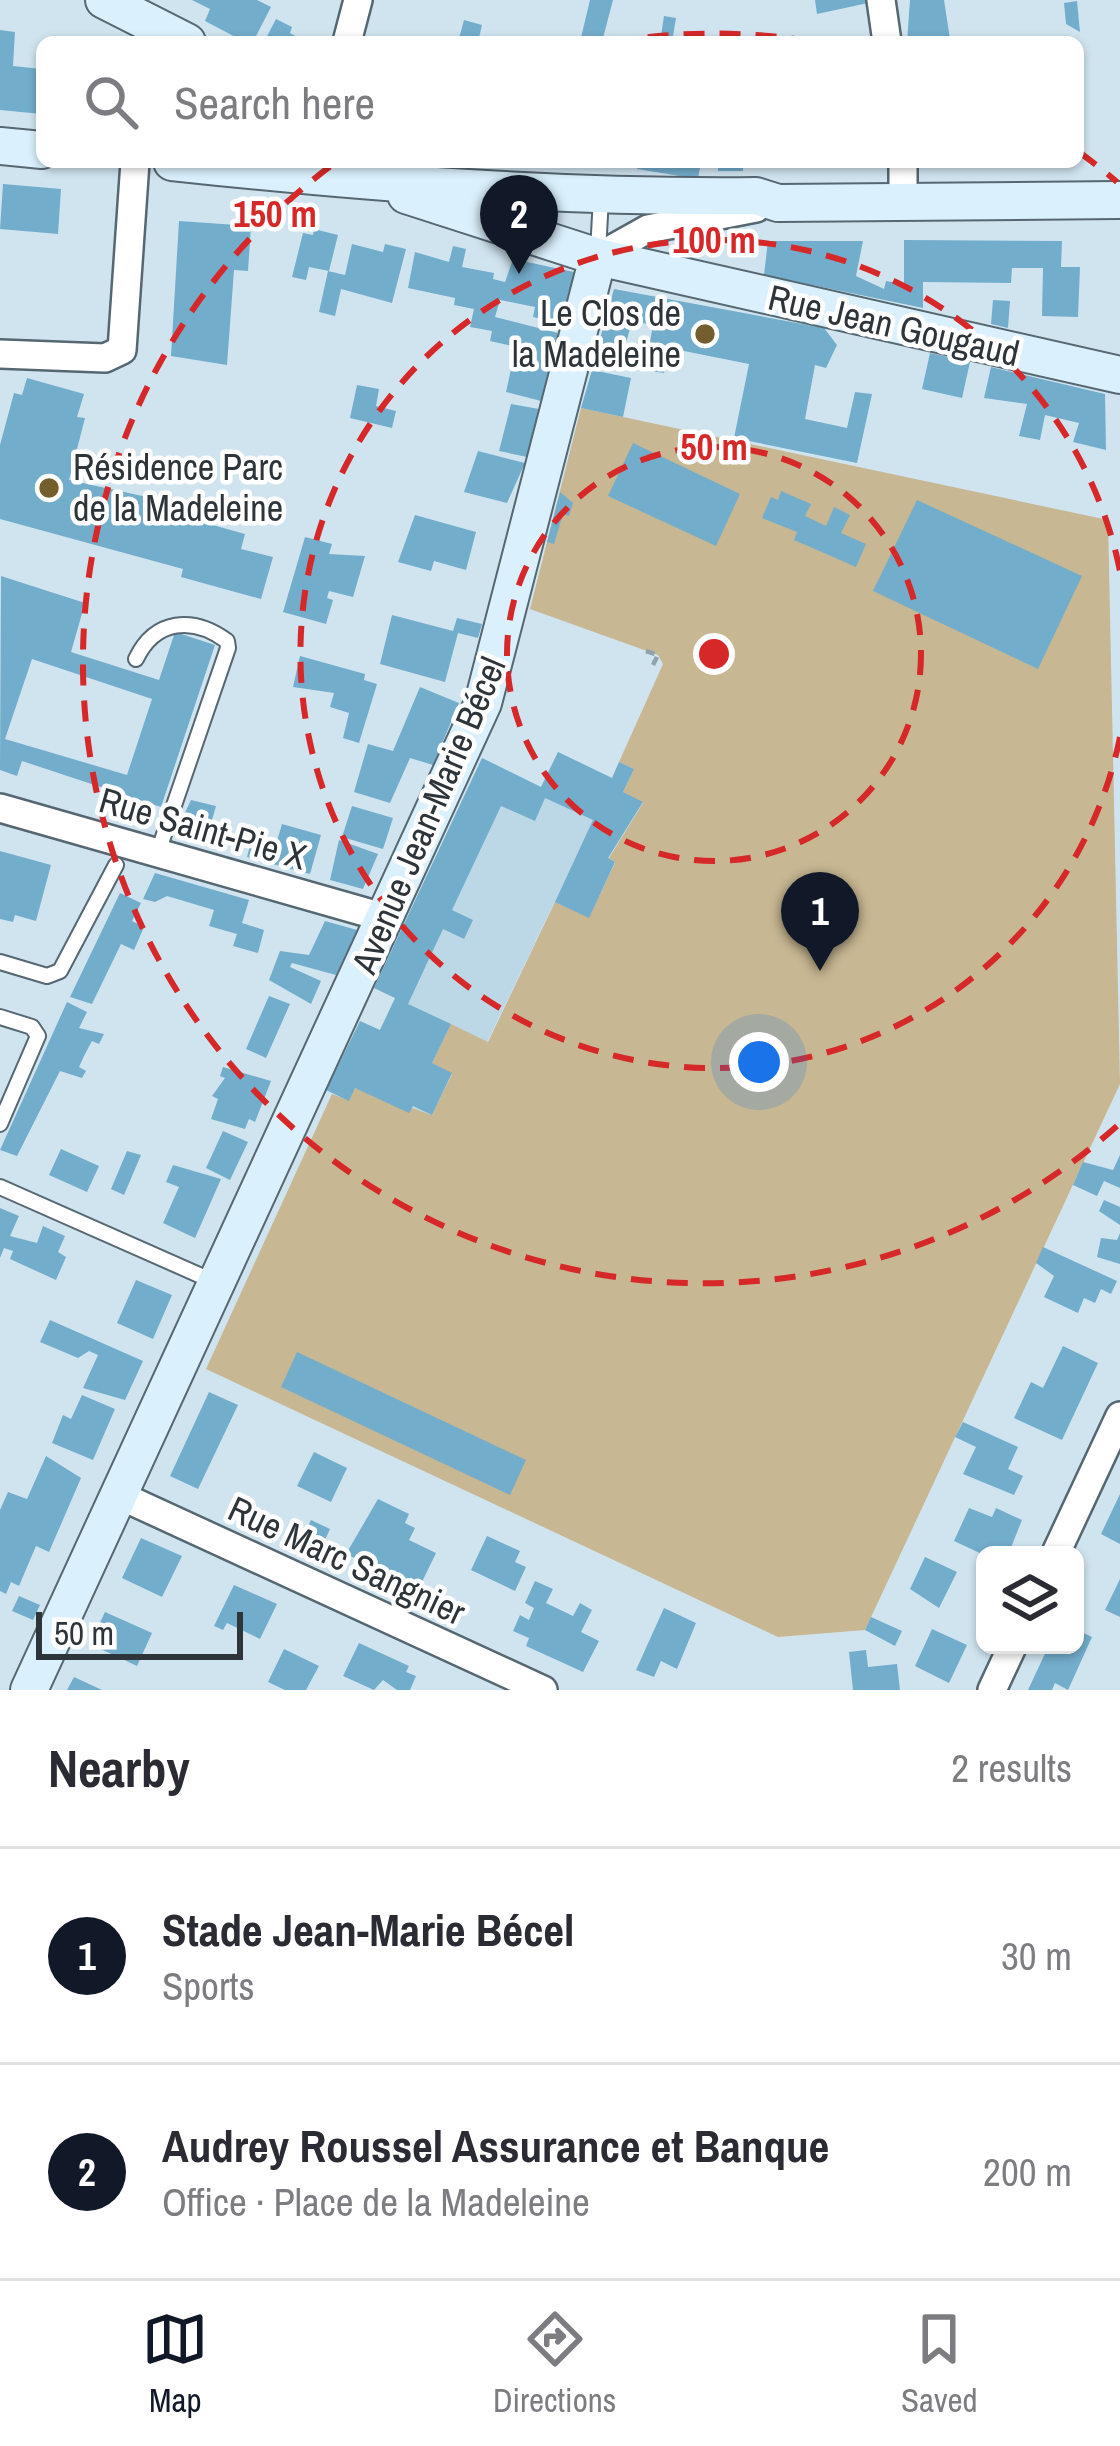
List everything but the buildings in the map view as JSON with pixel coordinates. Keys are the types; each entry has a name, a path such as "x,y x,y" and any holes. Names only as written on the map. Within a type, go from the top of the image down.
{"main road":[{"path":"104,0 175,36"},
{"path":"0,146 36,149"},
{"path":"288,168 601,195 756,196 778,202 1120,200"},
{"path":"494,168 552,189"},
{"name":"Rue Jean Gougaud","path":"366,172 598,257 1120,375"},
{"name":"Avenue Jean-Marie Bécel","path":"28,1690 483,703 598,257"}],"street":[{"path":"349,36 358,0"},
{"path":"881,0 885,36"},
{"path":"0,354 105,358 122,350 135,168"},
{"path":"902,168 903,200"},
{"path":"598,257 648,229 778,202"},
{"name":"Rue Saint-Pie X","path":"0,808 386,917"},
{"path":"1059,1546 1120,1416"},
{"name":"Rue Marc Sangnier","path":"121,1496 543,1690"},
{"path":"992,1690 1009,1654"}],"lane":[{"path":"598,257 601,195"},
{"path":"136,658 154,632 181,624 208,629 226,641 228,648 158,852"},
{"path":"0,962 47,976 60,971 116,865"},
{"path":"0,1017 32,1027 38,1036 0,1124"},
{"path":"0,1187 218,1283"}],"path":[{"path":"646,651 658,655 653,665"}],"shaded area":[{"path":"581,408 1108,520 1120,1084 865,1630 778,1637 206,1369 332,1094 348,1100 355,1088 432,1115 452,1074 432,1063 451,1024 488,1042 555,902 589,917 615,863 609,858 643,803 623,792 634,769 619,762 663,664 658,655 530,609"},
{"path":"558,752 612,778 619,762 634,769 643,802 609,857 615,862 589,918 554,903 487,1042 451,1024 452,1073 432,1115 355,1088 349,1101 326,1090 360,1021 380,1030 388,1013 395,998 374,988 482,758 541,787"}],"place":[{"name":"Audrey Roussel Assurance et Banque","path":"519,274"},
{"name":"Le Clos de la Madeleine","path":"705,334"},
{"name":"Résidence Parc de la Madeleine","path":"49,488"},
{"name":"Stade Jean-Marie Bécel","path":"820,971"}]}
